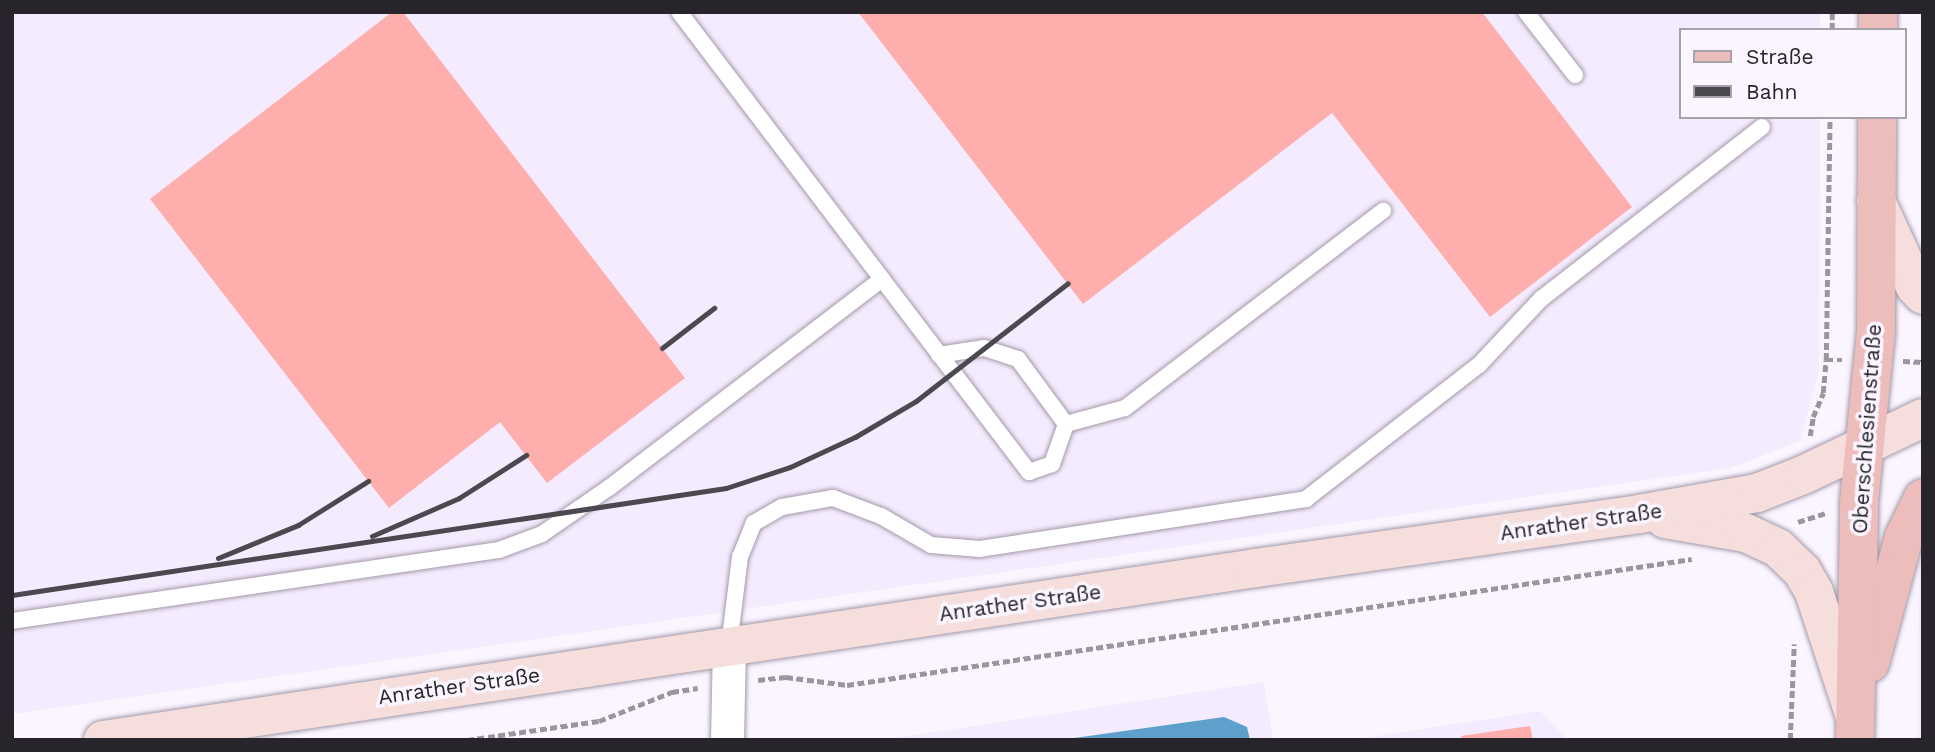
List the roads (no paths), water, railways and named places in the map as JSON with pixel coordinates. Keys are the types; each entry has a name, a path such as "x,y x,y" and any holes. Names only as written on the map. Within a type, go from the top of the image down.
{"main road":[{"name":"Oberschlesienstraße","path":"1855,730 1859,502 1876,331 1877,119"},
{"path":"1877,201 1916,286 1923,295"},
{"name":"Anrather Straße","path":"103,740 1639,514 1757,493 1803,475 1923,418"},
{"path":"1855,730 1904,537 1923,498"},
{"path":"1639,514 1746,533 1778,548 1802,571 1814,592 1855,730"}],"street":[{"path":"727,740 729,646"}],"lane":[{"path":"679,12 1029,472 1052,464 1066,424"},
{"path":"1526,12 1575,75"},
{"path":"729,646 740,557 754,523 782,507 833,498 881,516 931,545 980,549 1307,499 1479,365 1541,299 1762,127"},
{"path":"1066,424 1125,408 1383,211"},
{"path":"12,621 499,550 542,534 610,487 882,279"},
{"path":"939,355 984,348 1018,359 1066,424"}],"water":[{"path":"1224,717 1247,727 1250,740 1060,740"}],"railway":[{"path":"12,595 726,488 790,467 855,437 916,401 1068,283"},
{"path":"662,348 714,308"},
{"path":"372,536 459,498 526,455"},
{"path":"218,558 298,525 368,481"}]}
